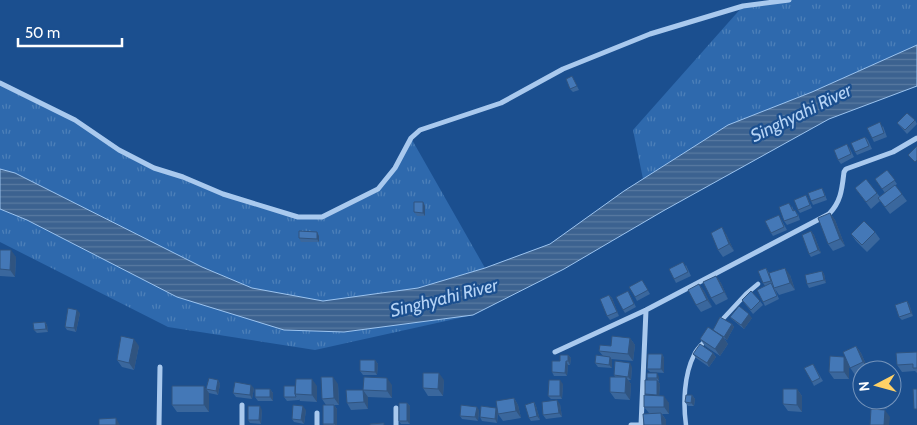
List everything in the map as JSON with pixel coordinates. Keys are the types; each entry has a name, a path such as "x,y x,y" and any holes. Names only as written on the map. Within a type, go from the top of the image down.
{"street":[{"path":"0,83 75,120 118,150 154,168 183,177 223,194 298,217 322,217 378,189 395,168 410,138 420,130 501,103 563,70 650,34 743,6 788,0"},
{"path":"555,352 646,310 829,214 836,207 841,197 846,169 893,152 917,138"},
{"path":"715,328 746,294 758,284"},
{"path":"631,425 640,425 646,310"},
{"path":"686,425 684,408 690,367 694,353 710,334"},
{"path":"159,425 160,367"},
{"path":"242,405 242,425"},
{"path":"396,408 396,425"},
{"path":"317,413 317,425"}],"green space":[{"path":"789,0 917,0 917,45 812,92 728,125 643,179 633,130 743,6"},
{"path":"0,83 75,120 119,150 154,168 223,194 298,217 322,217 378,189 395,168 411,138 485,268 418,288 323,301 252,288 202,267 15,173 0,169"},
{"path":"0,209 27,220 177,297 344,332 473,315 315,350 168,327 0,242"}],"water":[{"name":"Singhyahi River","path":"917,45 917,86 829,119 663,211 564,269 473,315 344,332 284,330 177,297 27,220 0,209 0,169 15,173 202,267 252,288 323,301 418,288 485,268 550,244 624,191 728,125 812,92"}],"building":[{"path":"572,76 577,86 570,89 566,79"},
{"path":"907,113 915,120 905,130 897,123"},
{"path":"880,122 884,133 872,138 867,128"},
{"path":"865,137 869,146 855,152 851,143"},
{"path":"847,144 851,154 838,160 834,150"},
{"path":"917,146 917,160 915,162 908,155"},
{"path":"887,170 895,180 882,189 875,179"},
{"path":"866,179 877,193 866,202 855,188"},
{"path":"895,185 902,194 885,207 878,198"},
{"path":"822,188 825,196 811,201 808,193"},
{"path":"806,195 810,205 798,210 794,200"},
{"path":"414,202 423,202 423,213 414,212"},
{"path":"789,203 798,216 784,221 779,207"},
{"path":"830,213 840,239 828,244 818,218"},
{"path":"779,215 784,227 771,233 765,221"},
{"path":"864,221 875,232 862,245 851,234"},
{"path":"722,227 729,244 718,250 711,233"},
{"path":"299,231 317,232 317,239 299,238"},
{"path":"811,231 818,250 809,254 802,235"},
{"path":"0,250 11,250 10,270 0,269"},
{"path":"683,262 688,272 674,279 669,269"},
{"path":"766,268 771,281 763,283 758,271"},
{"path":"785,268 790,283 774,288 769,273"},
{"path":"822,271 824,280 807,284 805,275"},
{"path":"716,276 724,292 711,298 703,282"},
{"path":"642,280 648,290 635,297 629,287"},
{"path":"771,283 777,296 763,302 757,290"},
{"path":"699,284 707,300 696,305 688,290"},
{"path":"628,291 634,304 623,310 616,297"},
{"path":"751,291 760,301 751,310 742,300"},
{"path":"609,295 617,312 607,316 600,299"},
{"path":"907,301 911,313 899,317 895,305"},
{"path":"739,306 749,314 741,325 730,317"},
{"path":"68,308 77,310 74,328 65,327"},
{"path":"720,317 732,324 724,337 713,330"},
{"path":"45,322 46,329 34,330 33,323"},
{"path":"708,327 723,337 715,349 700,339"},
{"path":"121,336 134,339 129,363 117,360"},
{"path":"612,336 630,338 628,354 599,351 600,345 611,346"},
{"path":"700,344 713,353 707,363 693,354"},
{"path":"856,346 862,360 852,360 852,367 850,368 843,352"},
{"path":"917,352 917,368 913,368 913,364 902,365 902,360 897,360 896,353"},
{"path":"648,354 662,354 661,369 647,369"},
{"path":"560,355 568,355 565,373 552,372 552,361 560,361"},
{"path":"596,355 610,357 609,365 595,363"},
{"path":"830,356 844,357 844,372 829,372"},
{"path":"360,360 375,360 375,372 360,371"},
{"path":"615,361 630,363 628,377 614,375"},
{"path":"813,364 820,378 812,382 804,368"},
{"path":"423,373 439,373 438,389 423,388"},
{"path":"647,373 657,373 657,378 647,378"},
{"path":"321,377 333,377 334,398 322,399"},
{"path":"364,377 387,378 387,391 363,390"},
{"path":"610,377 626,377 625,393 610,392"},
{"path":"209,378 218,380 216,391 206,389"},
{"path":"296,379 312,379 312,395 295,394"},
{"path":"549,380 560,380 560,396 548,396"},
{"path":"645,380 657,380 657,395 645,394"},
{"path":"235,382 251,385 250,395 233,393"},
{"path":"172,386 204,386 204,405 172,405"},
{"path":"284,386 295,386 296,397 284,397"},
{"path":"255,389 270,389 270,397 255,397"},
{"path":"783,389 797,389 797,405 783,404"},
{"path":"913,389 917,389 917,409 914,409"},
{"path":"346,390 363,390 364,402 347,403"},
{"path":"644,395 664,396 664,407 644,407"},
{"path":"686,395 692,395 691,403 685,402"},
{"path":"514,398 516,411 498,414 496,401"},
{"path":"557,400 559,413 543,415 542,402"},
{"path":"534,402 537,416 529,418 525,405"},
{"path":"399,403 407,403 407,421 399,421"},
{"path":"293,405 303,406 301,420 292,419"},
{"path":"323,405 334,405 334,424 323,424"},
{"path":"461,405 477,407 475,417 460,416"},
{"path":"248,406 260,406 259,420 248,420"},
{"path":"481,406 496,408 495,419 480,417"},
{"path":"871,410 885,410 884,425 870,425"},
{"path":"661,413 662,425 644,425 643,414"},
{"path":"116,418 116,425 99,425 99,419"},
{"path":"384,423 384,425 370,425 370,424"}]}
